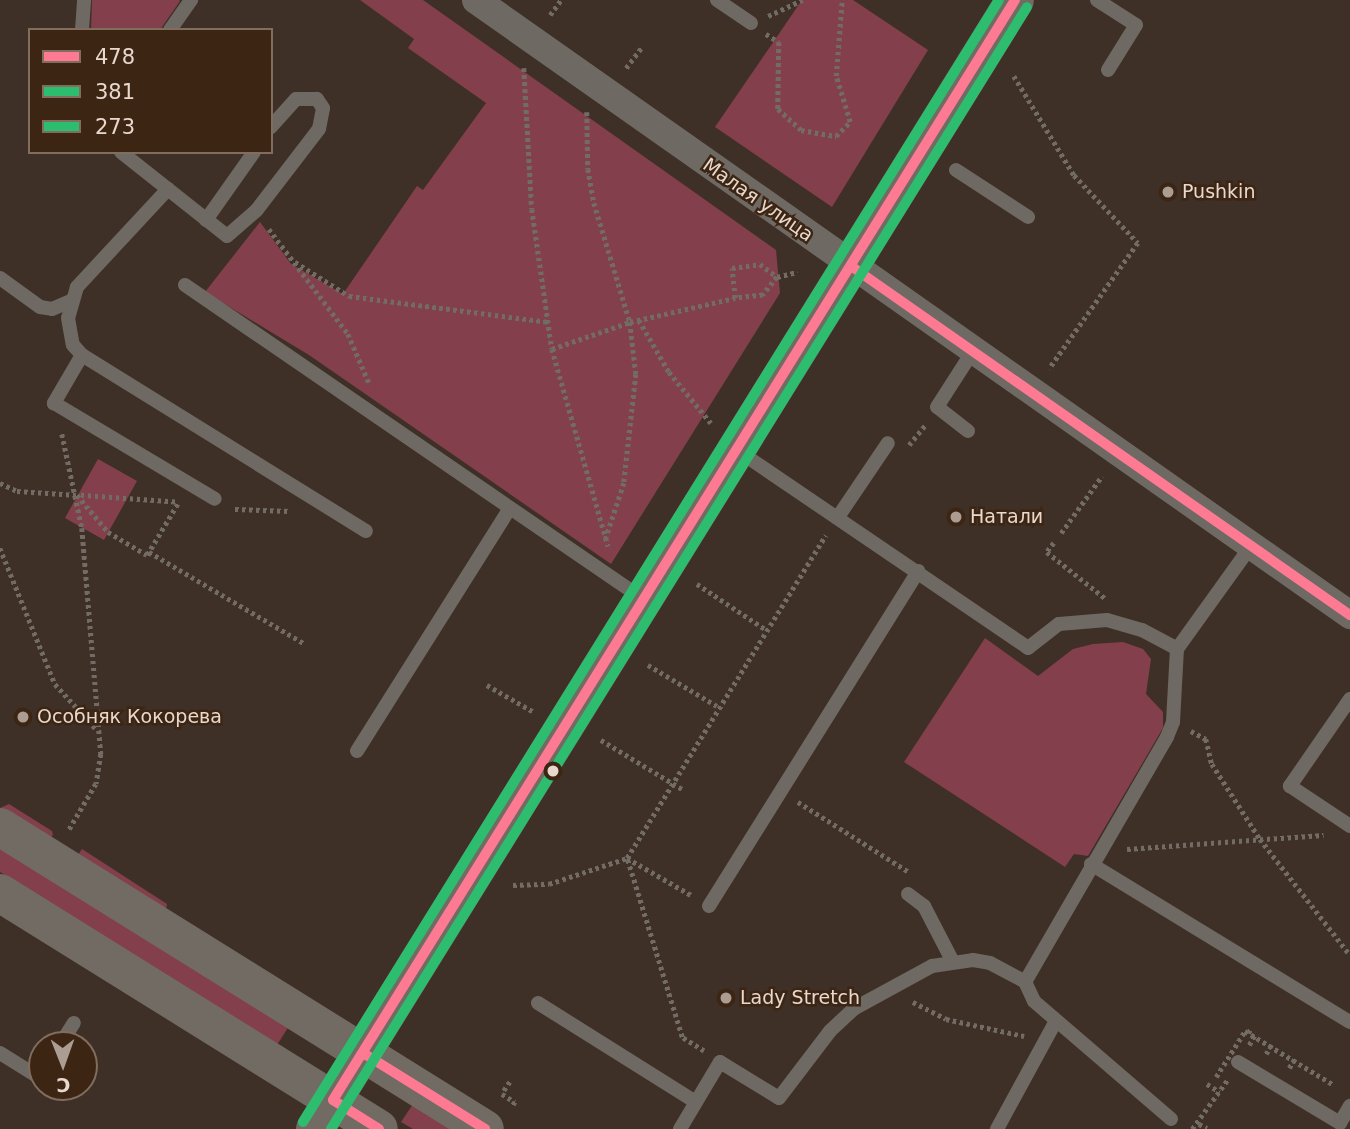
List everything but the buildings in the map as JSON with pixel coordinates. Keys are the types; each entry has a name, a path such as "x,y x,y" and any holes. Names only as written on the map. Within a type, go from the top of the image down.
{"main road":[{"path":"324,1115 644,599 724,436 851,266 1015,0"},
{"path":"0,827 363,1053 498,1118"},
{"path":"0,893 324,1115 379,1129"}],"street":[{"name":"Малая улица","path":"477,0 1350,615"}],"lane":[{"path":"82,28 84,0"},
{"path":"171,28 191,0"},
{"path":"717,0 751,23"},
{"path":"1097,0 1136,25 1108,70"},
{"path":"124,154 227,236 256,211 319,129 324,118 323,108 317,99 296,99 273,125"},
{"path":"206,220 253,154"},
{"path":"956,170 1028,216"},
{"path":"168,189 91,270 71,300 68,332 82,355 366,531"},
{"path":"0,278 40,307 52,309 71,300"},
{"path":"185,285 644,599"},
{"path":"968,431 937,407 973,351"},
{"path":"82,355 54,403 215,499"},
{"path":"724,436 1028,648 1059,624 1099,620 1142,630 1177,649"},
{"path":"838,517 888,443"},
{"path":"358,751 510,508"},
{"path":"1025,982 1173,722 1177,649 1251,546"},
{"path":"709,905 918,571"},
{"path":"1344,830 1290,786 1350,699"},
{"path":"1094,858 1348,1016"},
{"path":"908,894 924,906 953,961"},
{"path":"680,1129 720,1062 779,1098 830,1031 855,1008 898,981 953,961 990,963 1025,982 1034,1001 1171,1119"},
{"path":"538,1003 696,1102"},
{"path":"997,1129 1056,1021"},
{"path":"69,1031 74,1023"},
{"path":"0,1053 28,1070"},
{"path":"1238,1062 1339,1123 1350,1106"}],"path":[{"path":"550,15 561,0"},
{"path":"751,23 803,0"},
{"path":"751,23 779,42 778,108 801,130 836,136 850,122 848,104 837,92 842,0"},
{"path":"626,68 642,47"},
{"path":"524,68 532,209 552,349 609,551"},
{"path":"1014,76 1074,175 1138,243 1049,369"},
{"path":"587,111 588,169 594,203 630,322 636,374 633,432 624,483 605,539"},
{"path":"256,211 348,334 364,364 372,413"},
{"path":"295,262 349,296 548,322"},
{"path":"735,298 732,268 760,264 777,277"},
{"path":"552,349 630,322 735,298 763,295 777,277 797,272"},
{"path":"639,320 669,372 724,436"},
{"path":"54,403 77,495 101,772 68,831"},
{"path":"888,443 911,445 937,407"},
{"path":"1061,533 1102,476"},
{"path":"0,482 17,491 128,499"},
{"path":"77,495 108,532 147,555 178,503"},
{"path":"215,499 233,509 335,513"},
{"path":"513,885 549,884 627,858 717,706 838,517"},
{"path":"1054,543 1048,552 1112,603 1099,620"},
{"path":"0,548 55,684 98,730"},
{"path":"149,552 305,644"},
{"path":"697,584 765,629"},
{"path":"648,665 717,706"},
{"path":"487,685 534,712"},
{"path":"1173,722 1206,739 1212,764 1260,839 1350,955"},
{"path":"601,740 684,790"},
{"path":"781,791 924,881 924,906"},
{"path":"1094,858 1344,830"},
{"path":"627,858 709,905"},
{"path":"627,858 682,1037 720,1062"},
{"path":"898,981 915,1004 929,1012 988,1031 1045,1039"},
{"path":"1216,1077 1245,1031 1332,1084"},
{"path":"1192,1129 1199,1124 1238,1062"},
{"path":"498,1118 515,1102 502,1094 510,1082"},
{"path":"1207,1084 1220,1092"},
{"path":"1199,1124 1207,1128"}],"shaded area":[{"path":"92,0 180,1 161,28 91,28"},
{"path":"360,0 423,0 776,250 780,293 611,564 309,355 205,292 260,222 291,264 343,294 417,186 423,190 486,103 408,48 414,39"},
{"path":"802,0 853,0 928,50 832,207 715,127"},
{"path":"98,459 137,481 104,540 65,518"},
{"path":"985,638 1038,676 1073,649 1093,644 1123,642 1143,649 1151,659 1146,694 1163,712 1163,728 1088,856 1074,854 1065,867 904,762"},
{"path":"9,804 52,831 53,835 49,839 0,808"},
{"path":"0,846 289,1026 277,1045 0,872"},
{"path":"82,849 167,904 166,909 78,855"},
{"path":"413,1104 454,1129 413,1129 401,1122"}],"transit line":[{"name":"273","path":"303,1122 999,0"},
{"name":"478","path":"379,1129 333,1100 1015,0"},
{"name":"381","path":"331,1129 1027,7"},
{"name":"478","path":"851,266 1350,615"},
{"name":"478","path":"363,1053 485,1129"}],"place":[{"name":"Pushkin","path":"1168,192"},
{"name":"Натали","path":"956,517"},
{"name":"Особняк Кокорева","path":"23,717"},
{"name":"Lady Stretch","path":"726,998"}]}
